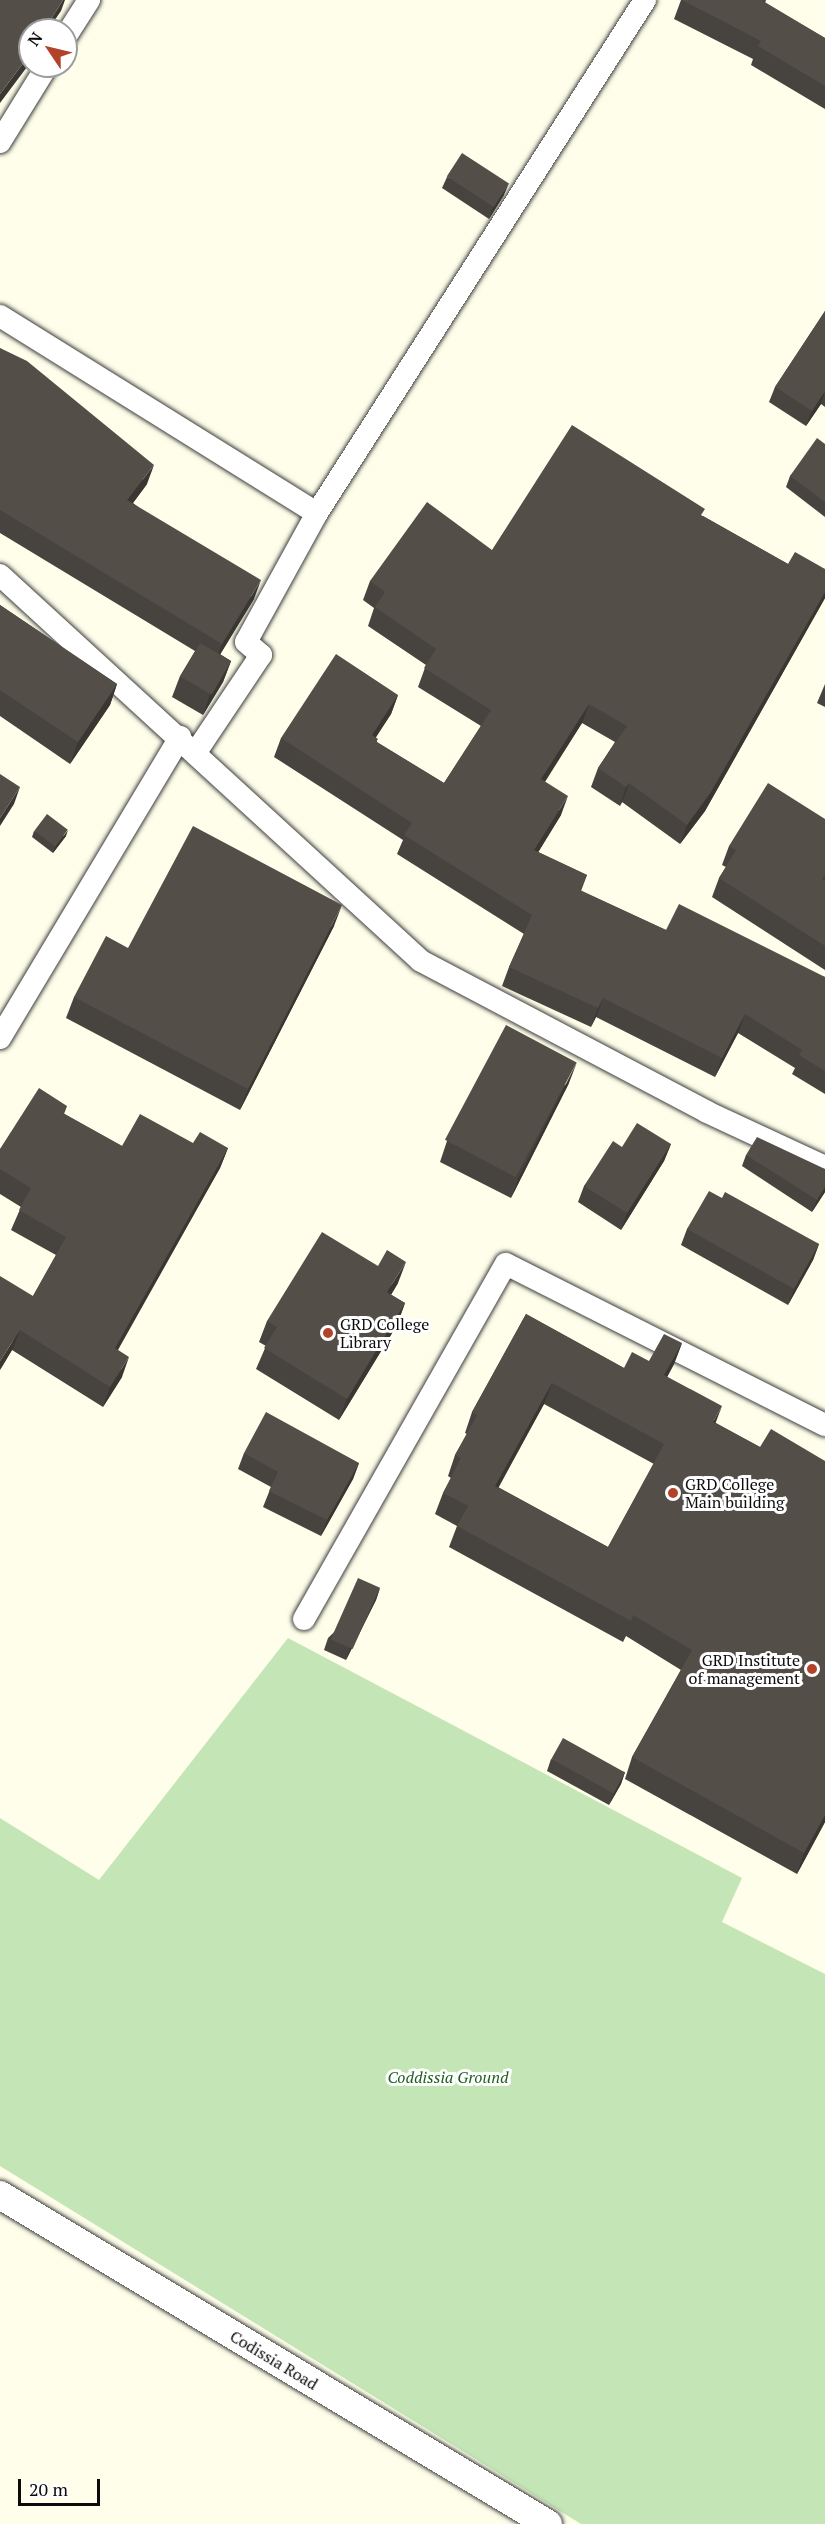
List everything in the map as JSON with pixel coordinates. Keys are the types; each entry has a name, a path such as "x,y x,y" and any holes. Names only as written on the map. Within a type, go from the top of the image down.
{"street":[{"path":"78,18 89,0"},
{"path":"0,1038 188,744 261,655 246,642 317,513 645,0"},
{"path":"0,142 40,78"},
{"path":"0,316 317,513"},
{"path":"0,575 188,744 421,961 707,1112 825,1167"},
{"path":"304,1619 506,1264 825,1425"},
{"name":"Codissia Road","path":"0,2195 548,2524"}],"green space":[{"name":"Coddissia Ground","path":"288,1638 742,1878 722,1922 825,1974 825,2524 581,2524 0,2166 0,1818 99,1880"}],"building":[{"path":"0,0 63,0 52,18 18,18 18,70 0,94"},
{"path":"682,0 763,0 825,38 825,86 758,46 761,41"},
{"path":"462,153 509,183 494,207 447,176"},
{"path":"825,311 825,391 812,411 775,387"},
{"path":"0,348 27,361 154,465 127,500 261,580 222,644 0,510"},
{"path":"572,425 705,509 701,515 788,564 795,552 825,569 825,592 711,792 687,825 629,783 626,787 598,768 627,726 589,704 541,779 568,796 534,850 587,875 580,890 666,930 679,904 825,977 825,1071 799,1055 802,1050 745,1014 722,1058 603,998 598,1008 509,967 532,915 404,835 412,823 281,738 336,654 398,695 372,735 378,739 376,742 444,783 491,710 424,668 436,649 375,607 385,592 370,581 427,502 492,550"},
{"path":"817,438 825,444 825,502 790,476"},
{"path":"0,605 117,684 78,742 0,690"},
{"path":"200,643 231,661 212,695 180,677"},
{"path":"0,774 20,787 0,818"},
{"path":"768,783 825,819 825,875 822,879 825,881 825,946 719,878 736,850 729,846"},
{"path":"47,814 68,830 55,846 34,831"},
{"path":"193,826 342,905 248,1089 74,997 106,936 128,948"},
{"path":"506,1025 577,1063 516,1177 445,1140"},
{"path":"39,1088 67,1106 63,1113 122,1146 140,1114 193,1143 200,1132 228,1148 115,1348 129,1357 110,1387 20,1330 0,1361 0,1276 33,1296 66,1237 19,1210 31,1188 0,1169 0,1149"},
{"path":"637,1123 671,1144 627,1213 584,1186 613,1141 622,1147"},
{"path":"757,1137 825,1169 825,1187 817,1200 746,1155"},
{"path":"709,1191 722,1198 725,1192 819,1244 794,1289 687,1229"},
{"name":"GRD College Library","path":"322,1232 378,1266 387,1250 406,1262 387,1292 405,1303 347,1399 264,1348 277,1327 267,1321"},
{"path":"526,1314 624,1368 632,1352 649,1361 664,1334 682,1343 664,1375 722,1406 713,1422 760,1447 771,1429 825,1461 825,1815 804,1853 632,1757 692,1650 633,1615 631,1621 457,1526 468,1506 443,1493 461,1458 455,1455 477,1415 472,1412","holes":["552,1383 664,1444 608,1547 495,1486"]},
{"path":"266,1412 359,1463 327,1520 269,1491 278,1472 244,1453"},
{"path":"358,1578 380,1588 353,1649 331,1639"},
{"path":"563,1738 625,1772 613,1793 551,1759"}],"place":[{"name":"GRD College Library","path":"328,1333"},
{"name":"GRD College Main building","path":"673,1493"},
{"name":"GRD Institute of management","path":"812,1669"}]}
